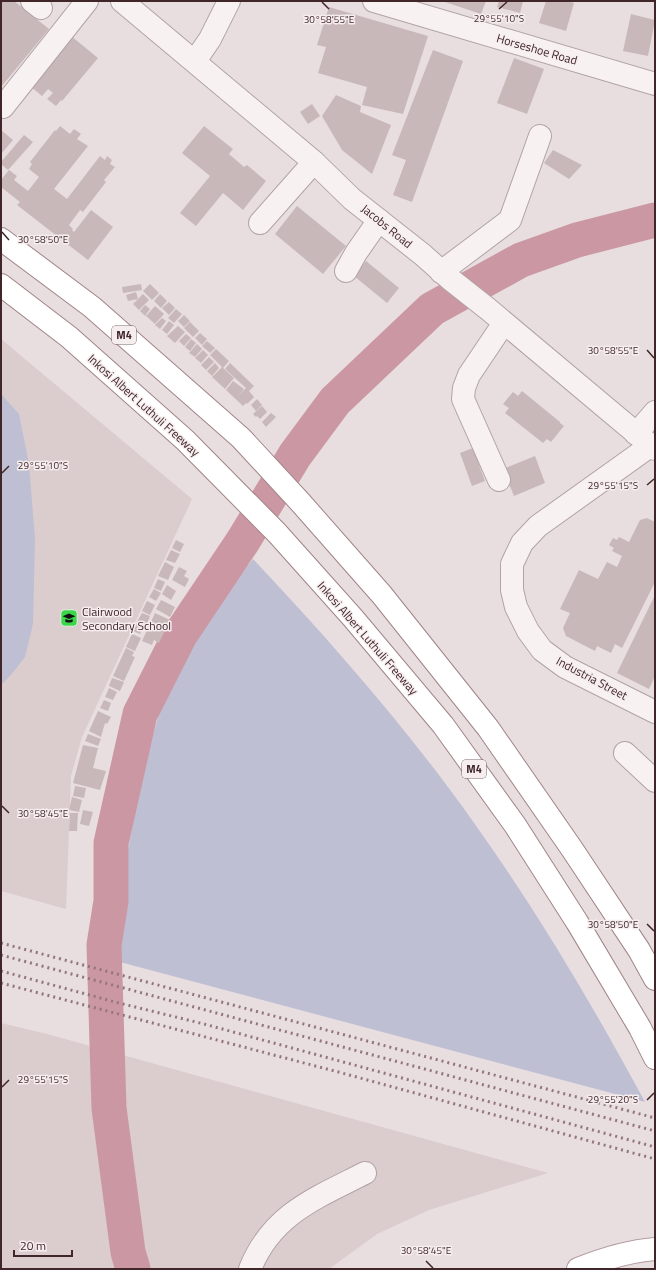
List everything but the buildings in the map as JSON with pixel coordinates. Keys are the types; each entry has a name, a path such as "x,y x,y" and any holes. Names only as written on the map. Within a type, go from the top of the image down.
{"main road":[{"name":"M4","path":"1,239 92,307 240,438 301,503 382,595 488,728 581,861 639,950 655,979"},
{"name":"Inkosi Albert Luthuli Freeway","path":"1,285 69,337 185,440 212,469 277,533 353,618 443,725 515,825 577,922 640,1028 655,1058"},
{"path":"578,1269 598,1261 637,1251 655,1249"}],"street":[{"path":"3,107 87,1"},
{"name":"Jacobs Road","path":"122,1 314,162 352,198 424,255 445,276 488,309 647,443"},
{"path":"195,61 210,39 229,1"},
{"name":"Horseshoe Road","path":"374,1 655,84"},
{"path":"445,276 510,220 540,136"},
{"path":"260,223 314,162"},
{"path":"346,270 379,220"},
{"path":"499,480 463,399 464,388 469,375 504,323"},
{"name":"Industria Street","path":"655,412 647,443 538,526 522,543 512,564 512,590 516,607 528,631 542,650 565,667 655,712"},
{"path":"625,753 655,781"},
{"path":"250,1269 254,1260 270,1236 287,1217 310,1201 365,1173"}],"shaded area":[{"name":"Clairwood Secondary School","path":"1,339 192,499 82,737 71,776 66,909 1,891"},
{"path":"1,394 19,414 29,464 35,539 33,624 25,657 1,685"},
{"path":"253,559 367,686 447,785 496,854 563,958 605,1029 645,1102 116,961 122,881 144,765 162,704 187,647 218,602"},
{"path":"1,1023 47,1034 548,1173 429,1210 377,1234 329,1269 1,1269"}],"waterway":[{"path":"133,1269 128,1252 109,1108 104,945 111,901 111,843 140,714 180,635 243,541 295,455 335,401 432,309 521,260 577,240 655,220"}],"railway":[{"path":"1,943 655,1118"},
{"path":"1,955 655,1131"},
{"path":"1,971 204,1024 655,1147"},
{"path":"1,983 342,1073 655,1159"}],"place":[{"name":"Clairwood Secondary School","path":"69,618"}]}
